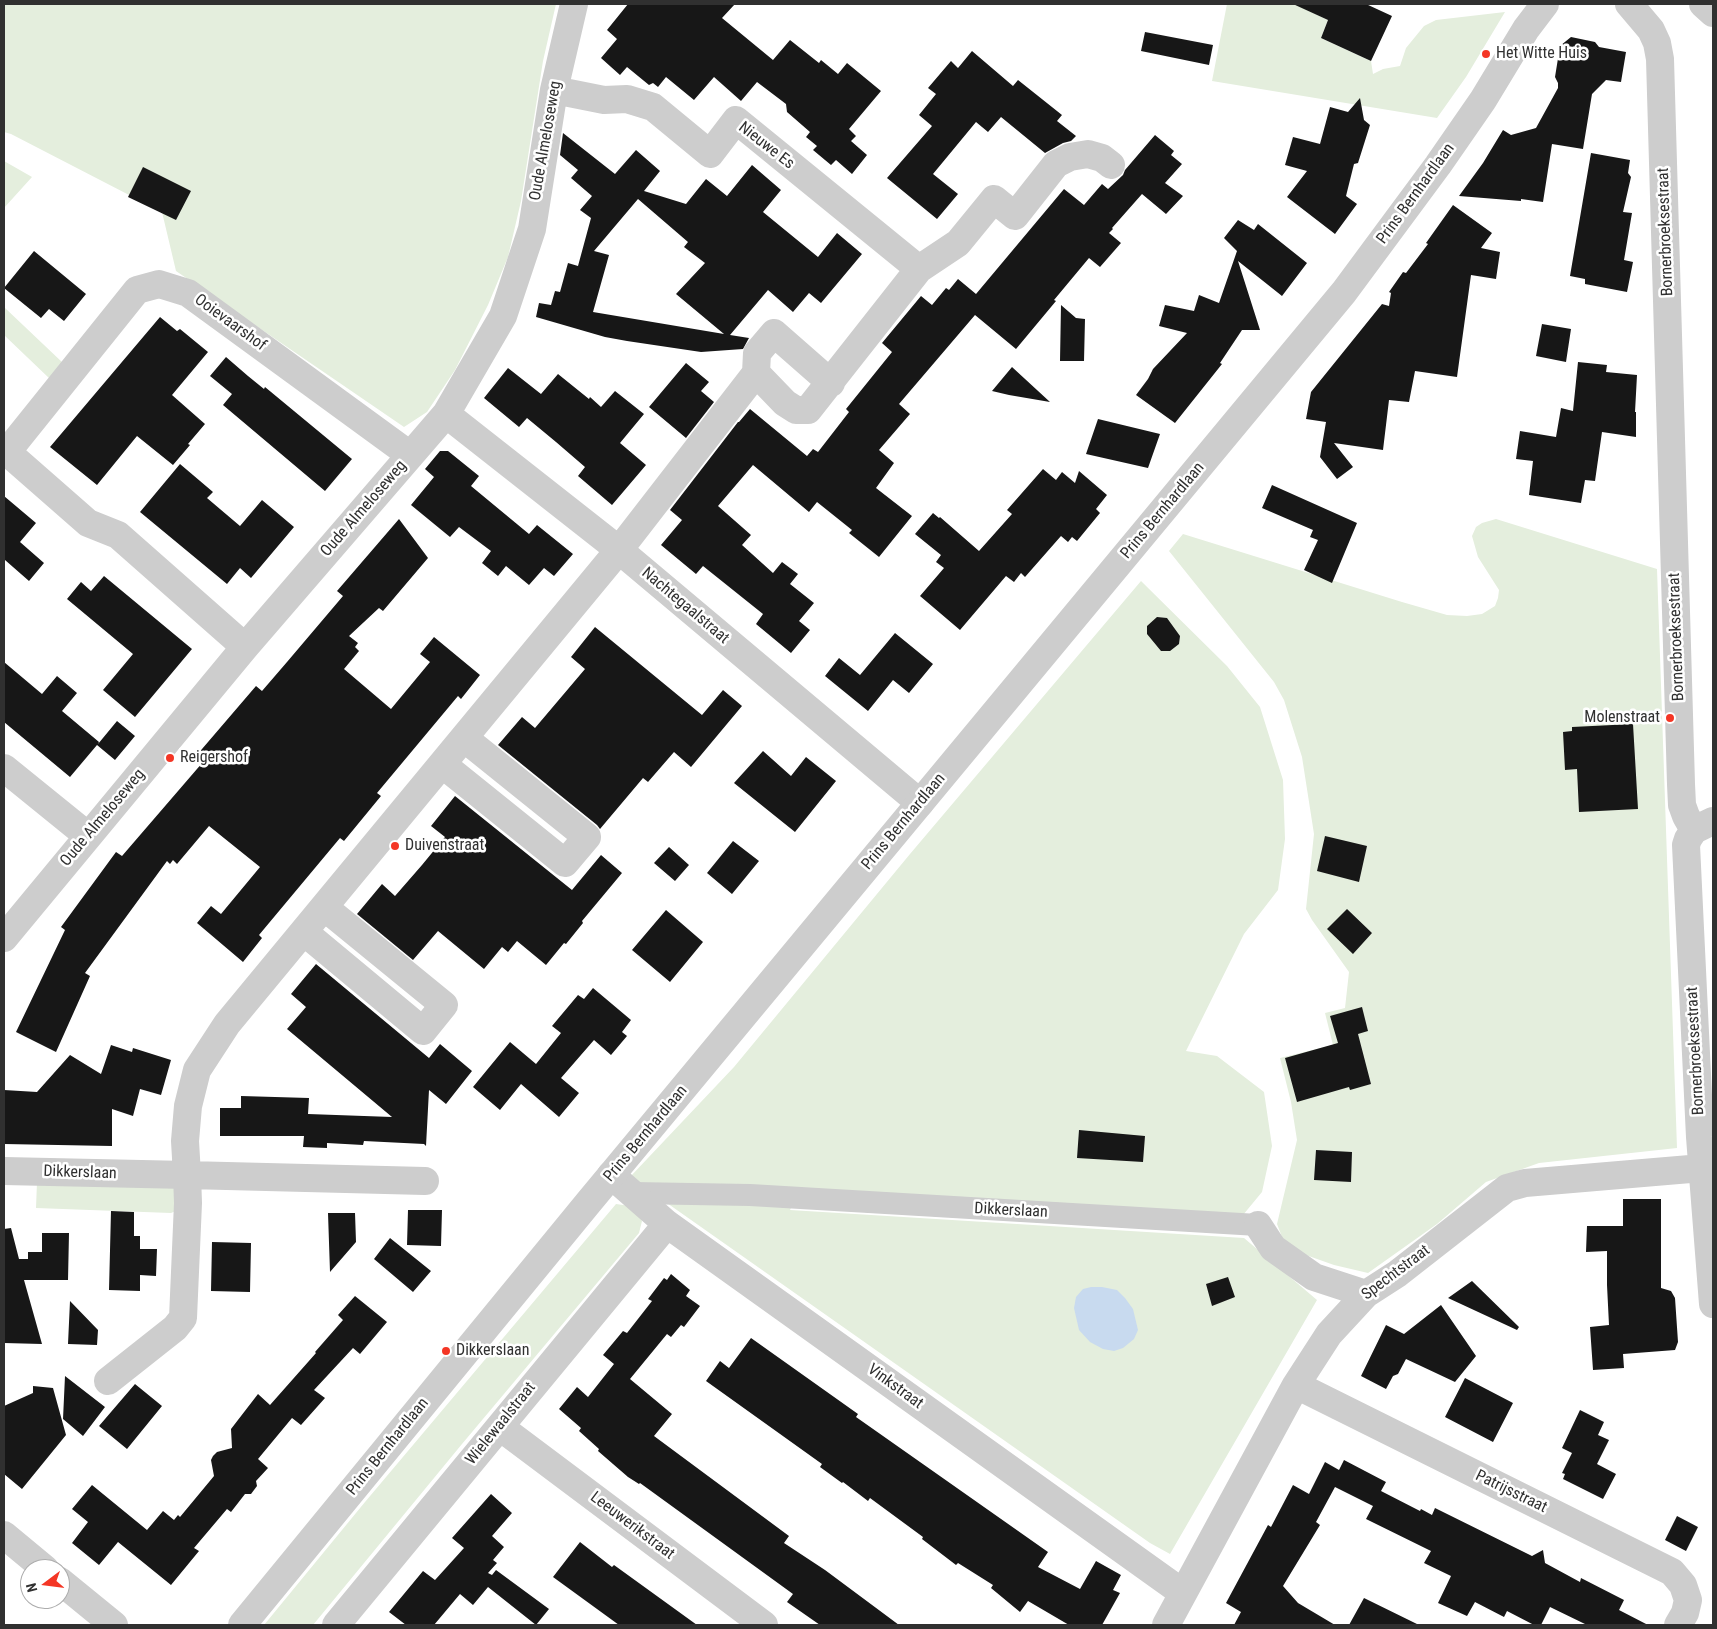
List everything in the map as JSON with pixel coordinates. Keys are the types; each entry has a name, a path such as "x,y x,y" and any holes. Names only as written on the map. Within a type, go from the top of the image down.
{"street":[{"name":"Oude Almeloseweg","path":"4,938 245,647 446,414 503,316 532,229 554,90 574,4"},
{"name":"Prins Bernhardlaan","path":"242,1625 611,1175 1344,292 1484,100 1526,29 1546,4"},
{"name":"Bornerbroeksestraat","path":"1629,4 1651,30 1657,43 1660,59 1682,805 1686,816 1704,825 1688,839 1686,845 1702,1168 1713,1304"},
{"path":"1703,4 1713,13"},
{"name":"Nieuwe Es","path":"554,90 604,100 627,99 653,107 710,154 736,120 919,269"},
{"path":"756,372 785,404 796,410 808,410 919,269 958,243 994,199 1015,216 1056,164 1070,157 1088,154 1102,158 1111,164"},
{"name":"Ooievaarshof","path":"245,647 118,535 88,523 5,453 137,290 159,284 188,293 410,455"},
{"path":"108,1381 175,1328 183,1318 188,1203 185,1140 188,1106 197,1070 227,1024 618,550 756,372 757,353 774,333 831,383"},
{"name":"Nachtegaalstraat","path":"446,414 618,550 920,803"},
{"path":"442,764 565,863 571,856 587,837 464,738"},
{"path":"4,768 88,836"},
{"path":"304,932 423,1031 444,1005 324,907"},
{"name":"Spechtstraat","path":"1166,1625 1296,1385 1329,1334 1366,1294 1397,1274 1506,1188 1525,1183 1702,1168"},
{"name":"Dikkerslaan","path":"4,1171 425,1181"},
{"name":"Vinkstraat","path":"611,1175 667,1224 1184,1593"},
{"name":"Dikkerslaan","path":"633,1193 760,1196 1258,1225 1273,1248 1314,1277 1366,1294"},
{"name":"Wielewaalstraat","path":"336,1625 667,1224"},
{"name":"Patrijsstraat","path":"1296,1385 1672,1572 1683,1585 1688,1600 1685,1613 1678,1625"},
{"name":"Leeuwerikstraat","path":"500,1426 764,1625"},
{"path":"4,1535 33,1559"},
{"path":"70,1589 114,1625"}],"green space":[{"path":"4,4 556,4 543,61 521,201 508,257 488,305 455,370 427,412 404,427 176,271 162,212 4,132"},
{"path":"1227,4 1310,4 1307,10 1328,20 1321,38 1371,61 1373,74 1383,69 1400,66 1406,48 1424,26 1436,20 1505,12 1466,77 1437,118 1212,81"},
{"path":"4,161 32,177 4,208"},
{"path":"4,307 63,363 50,379 4,335"},
{"path":"1496,519 1657,569 1677,1148 1539,1163 1486,1182 1437,1224 1368,1273 1334,1265 1303,1254 1284,1242 1277,1224 1297,1140 1291,1102 1280,1058 1333,1045 1325,1013 1345,1008 1349,972 1306,909 1314,834 1302,757 1284,700 1274,682 1169,551 1183,534 1447,615 1467,616 1482,614 1495,606 1498,598 1499,590 1478,557 1472,536 1476,527"},
{"path":"1141,581 1227,666 1260,707 1283,780 1285,839 1278,890 1244,934 1186,1051 1217,1056 1264,1092 1272,1146 1262,1192 1243,1215 799,1190 790,1210 1244,1238 1317,1300 1170,1554 1150,1543 630,1177 734,1067 910,854"},
{"path":"37,1182 172,1187 180,1192 178,1210 171,1213 36,1208"},
{"path":"616,1204 630,1206 637,1212 642,1221 639,1233 313,1625 264,1625 365,1502"}],"water":[{"path":"1091,1287 1117,1290 1133,1309 1138,1330 1134,1339 1123,1348 1114,1351 1103,1349 1090,1342 1079,1330 1074,1308 1076,1297 1083,1289"}],"building":[{"path":"628,4 735,4 722,18 773,60 790,40 819,63 821,60 838,74 847,63 881,91 849,129 856,136 851,141 867,155 852,174 836,160 831,165 813,150 817,146 806,137 810,132 787,112 786,104 757,82 741,101 714,77 694,100 666,77 658,87 653,83 649,85 627,67 620,75 601,58 617,39 607,30"},
{"path":"1293,4 1366,4 1392,16 1371,61 1321,38 1328,20"},
{"path":"1145,32 1213,45 1209,65 1141,51"},
{"path":"1571,37 1595,42 1599,47 1626,52 1621,82 1606,80 1592,94 1583,149 1552,144 1543,202 1459,196 1483,163 1503,130 1511,135 1536,128 1558,88 1555,77 1560,46"},
{"path":"972,51 1013,86 1018,80 1062,115 1057,121 1076,136 1071,141 1063,143 1045,153 1001,117 988,132 976,122 933,174 958,194 937,219 887,178 932,126 919,115 936,94 928,88 951,61 958,68"},
{"path":"1360,98 1364,120 1370,125 1358,163 1354,164 1346,196 1357,204 1335,234 1287,197 1307,171 1285,165 1293,137 1320,144 1330,107 1348,112"},
{"path":"563,133 615,174 636,150 660,171 644,191 686,204 706,179 727,196 752,165 781,190 763,212 818,257 837,233 862,254 821,303 809,293 793,312 768,290 730,335 749,338 743,349 701,352 627,341 605,337 536,317 539,303 551,305 555,291 560,292 568,263 578,266 591,218 580,210 592,196 571,178 578,170 560,155","holes":["638,199 688,242 684,247 705,263 676,294 724,334 593,312 609,255 594,251"]},
{"path":"1155,135 1174,151 1171,155 1182,164 1165,183 1183,196 1166,214 1142,194 1109,233 1121,243 1100,267 1089,258 1016,349 975,315 899,404 910,414 879,450 894,463 876,488 912,516 879,557 849,533 852,530 817,502 809,512 753,465 718,506 751,535 742,545 773,573 782,562 798,574 790,584 814,603 799,621 810,630 791,653 756,624 763,614 703,566 696,574 661,545 682,520 670,510 750,409 807,456 813,449 818,452 849,412 846,409 892,352 882,343 921,296 932,305 946,288 949,290 958,279 976,294 1064,189 1084,205 1102,184 1108,189 1123,175 1125,170"},
{"path":"1591,153 1630,160 1628,173 1631,177 1623,212 1632,213 1624,260 1633,262 1627,292 1585,284 1585,279 1570,276"},
{"path":"143,167 191,191 176,220 128,197"},
{"path":"1453,205 1492,233 1481,248 1500,252 1496,279 1471,275 1457,377 1415,371 1409,402 1389,400 1383,450 1334,443 1353,467 1337,479 1320,457 1326,422 1306,419 1311,392 1382,304 1389,306 1391,293 1389,292 1403,272 1406,273 1428,244 1426,243"},
{"path":"1238,220 1254,230 1258,224 1307,263 1282,296 1238,261 1260,330 1242,330 1220,363 1222,364 1175,423 1136,395 1153,369 1187,333 1159,326 1165,305 1194,311 1199,295 1219,303 1237,251 1224,238"},
{"path":"34,251 86,294 64,321 49,309 41,318 4,288"},
{"path":"1061,305 1076,318 1085,319 1084,361 1060,361"},
{"path":"160,317 177,331 180,329 208,352 172,395 205,424 173,465 137,436 97,485 50,447"},
{"path":"1542,324 1571,329 1566,362 1536,356"},
{"path":"226,357 352,459 325,491 223,405 232,394 210,376"},
{"path":"1578,362 1607,365 1606,372 1637,375 1636,437 1602,432 1595,481 1585,480 1581,503 1529,495 1533,461 1516,459 1520,431 1556,437 1561,408 1573,411"},
{"path":"686,363 709,382 701,391 714,402 686,438 649,407"},
{"path":"1012,367 1050,402 992,391"},
{"path":"508,368 541,394 558,374 601,407 615,391 644,414 620,443 646,465 612,505 578,476 585,467 556,442 527,418 519,427 484,398"},
{"path":"1098,419 1160,434 1148,468 1086,454"},
{"path":"440,451 448,451 479,476 471,486 529,534 537,525 573,554 554,576 544,568 529,585 506,566 498,576 482,563 491,551 459,527 450,537 411,505 434,477 425,469"},
{"path":"180,464 213,492 207,498 240,526 262,500 294,527 251,578 240,568 227,584 140,512"},
{"path":"1043,469 1056,480 1062,472 1075,483 1079,471 1107,495 1096,509 1100,513 1077,541 1072,537 1068,542 1061,536 1025,577 1021,573 1014,582 1006,576 960,630 920,596 944,568 936,562 941,555 915,534 933,513 979,551 1012,514 1007,510"},
{"path":"1272,485 1357,523 1332,583 1304,570 1318,540 1310,537 1313,530 1262,508"},
{"path":"4,496 36,523 20,542 44,563 29,581 4,561"},
{"path":"399,519 428,558 383,611 379,608 349,636 358,643 355,647 359,651 344,669 391,709 430,662 420,654 434,637 480,675 461,699 458,696 377,793 381,796 344,841 340,838 259,935 262,938 243,962 197,923 211,906 221,914 260,867 209,826 177,864 173,860 170,864 167,861 85,973 90,976 56,1052 16,1032 65,930 61,927 116,852 122,856 203,762 196,756 256,686 262,691 287,662 343,596 337,591"},
{"path":"104,576 192,649 135,717 103,690 133,654 67,599 81,582 91,591"},
{"path":"1157,617 1167,618 1180,636 1179,644 1170,651 1161,651 1147,634 1147,626"},
{"path":"595,627 702,715 723,690 742,706 691,767 674,752 648,782 643,778 600,829 498,745 522,717 535,728 585,669 571,657"},
{"path":"895,633 933,664 909,693 893,680 868,711 825,676 839,658 860,675"},
{"path":"4,662 42,694 57,676 77,693 62,711 99,742 98,744 117,721 135,736 115,760 97,745 70,777 4,722"},
{"path":"1633,724 1638,809 1579,812 1577,769 1565,770 1563,732 1572,731 1572,727"},
{"path":"763,751 791,776 806,757 836,781 795,832 734,783"},
{"path":"455,796 572,890 601,855 622,873 582,921 583,923 566,944 564,943 546,965 517,941 508,952 502,947 484,969 438,931 413,960 357,914 382,884 395,896 422,865 445,837 431,826"},
{"path":"1325,836 1367,846 1359,882 1317,871"},
{"path":"733,841 759,861 732,894 707,873"},
{"path":"669,847 689,865 675,881 654,863"},
{"path":"1347,909 1372,933 1353,954 1327,929"},
{"path":"666,910 703,942 670,982 632,950"},
{"path":"316,964 429,1058 440,1044 472,1071 446,1104 429,1090 426,1146 424,1144 364,1141 363,1145 327,1143 327,1148 303,1147 304,1136 220,1136 220,1108 241,1108 241,1096 309,1098 308,1114 392,1117 287,1029 306,1007 291,994"},
{"path":"593,988 631,1020 622,1032 627,1036 611,1055 594,1040 561,1078 579,1093 559,1117 521,1084 500,1110 473,1087 510,1042 536,1064 561,1033 552,1026 578,995 584,999"},
{"path":"1362,1007 1368,1031 1358,1034 1371,1084 1350,1090 1349,1087 1297,1102 1285,1058 1338,1043 1330,1016"},
{"path":"111,1045 132,1052 133,1048 171,1060 161,1095 140,1089 133,1116 112,1109 112,1146 4,1144 4,1090 37,1092 70,1055 101,1074"},
{"path":"1079,1130 1145,1136 1143,1162 1077,1158"},
{"path":"1316,1150 1352,1152 1351,1182 1314,1180"},
{"path":"1623,1199 1661,1199 1661,1288 1671,1291 1675,1298 1678,1342 1675,1350 1623,1354 1624,1368 1593,1370 1590,1327 1609,1325 1607,1251 1586,1252 1587,1226 1623,1226"},
{"path":"408,1210 442,1210 441,1246 407,1245"},
{"path":"111,1211 134,1212 134,1236 140,1236 140,1249 157,1249 156,1276 140,1275 140,1291 109,1290"},
{"path":"328,1213 355,1213 356,1242 330,1272"},
{"path":"11,1228 19,1259 28,1259 28,1252 42,1252 42,1233 69,1233 68,1280 24,1280 42,1344 4,1343 4,1229"},
{"path":"390,1238 431,1271 413,1292 374,1259"},
{"path":"212,1242 251,1243 250,1292 211,1291"},
{"path":"671,1274 690,1290 686,1296 700,1306 684,1327 681,1325 671,1337 667,1334 630,1379 672,1414 654,1436 789,1536 784,1543 825,1570 899,1625 820,1625 787,1602 793,1594 640,1483 628,1477 598,1451 599,1449 579,1431 581,1428 559,1409 577,1387 588,1397 614,1364 603,1355 623,1331 627,1333 652,1301 648,1299 664,1278 667,1280"},
{"path":"1228,1277 1235,1297 1212,1306 1206,1284"},
{"path":"1472,1281 1519,1327 1517,1330 1448,1298"},
{"path":"355,1296 387,1322 360,1354 353,1348 314,1390 325,1398 301,1425 292,1418 258,1459 268,1468 256,1481 257,1486 251,1494 245,1494 231,1512 227,1509 194,1548 199,1551 171,1585 118,1542 99,1565 72,1543 88,1522 72,1509 92,1485 147,1530 163,1511 174,1520 178,1515 180,1517 214,1476 211,1460 213,1456 217,1452 232,1448 231,1429 258,1394 270,1405 343,1320 338,1315"},
{"path":"70,1301 98,1330 97,1345 68,1344"},
{"path":"1441,1305 1476,1356 1455,1382 1406,1359 1398,1374 1393,1376 1386,1389 1361,1376 1386,1325 1404,1334"},
{"path":"751,1338 858,1414 856,1417 1048,1552 1038,1567 1080,1589 1096,1561 1121,1575 1113,1590 1120,1593 1102,1625 1069,1625 1028,1601 1020,1612 991,1588 993,1585 958,1563 956,1565 922,1539 923,1537 870,1498 868,1501 842,1483 820,1467 822,1464 706,1381 720,1361 729,1368"},
{"path":"65,1376 105,1407 83,1436 63,1419"},
{"path":"1465,1378 1513,1403 1493,1442 1445,1417"},
{"path":"135,1384 162,1406 127,1449 99,1426"},
{"path":"33,1386 53,1388 66,1435 22,1489 4,1474 4,1406 33,1393"},
{"path":"1580,1410 1604,1422 1598,1435 1609,1440 1597,1464 1616,1474 1603,1499 1563,1479 1565,1474 1562,1473 1572,1453 1562,1448"},
{"path":"1344,1460 1386,1482 1381,1491 1420,1511 1421,1509 1432,1515 1435,1508 1532,1556 1543,1550 1545,1563 1580,1582 1581,1578 1624,1600 1619,1610 1648,1625 1587,1625 1550,1607 1541,1625 1534,1625 1507,1611 1504,1617 1475,1602 1467,1616 1438,1603 1451,1576 1424,1563 1431,1551 1366,1519 1373,1506 1335,1487 1316,1522 1320,1525 1283,1586 1298,1603 1335,1625 1234,1625 1241,1612 1226,1603 1268,1525 1271,1527 1293,1485 1309,1494 1325,1462 1339,1470"},
{"path":"491,1494 512,1513 492,1536 504,1547 493,1560 497,1563 488,1573 492,1575 496,1570 549,1609 536,1625 488,1587 473,1605 460,1594 434,1625 406,1625 389,1612 423,1571 435,1580 464,1548 452,1538"},
{"path":"1677,1516 1698,1527 1686,1551 1665,1540"},
{"path":"580,1542 612,1567 614,1565 697,1625 619,1625 553,1577"},
{"path":"1364,1598 1419,1625 1349,1625"}],"place":[{"name":"Het Witte Huis","path":"1486,54"},
{"name":"Molenstraat","path":"1670,718"},
{"name":"Reigershof","path":"170,758"},
{"name":"Duivenstraat","path":"395,846"},
{"name":"Dikkerslaan","path":"446,1351"}]}
